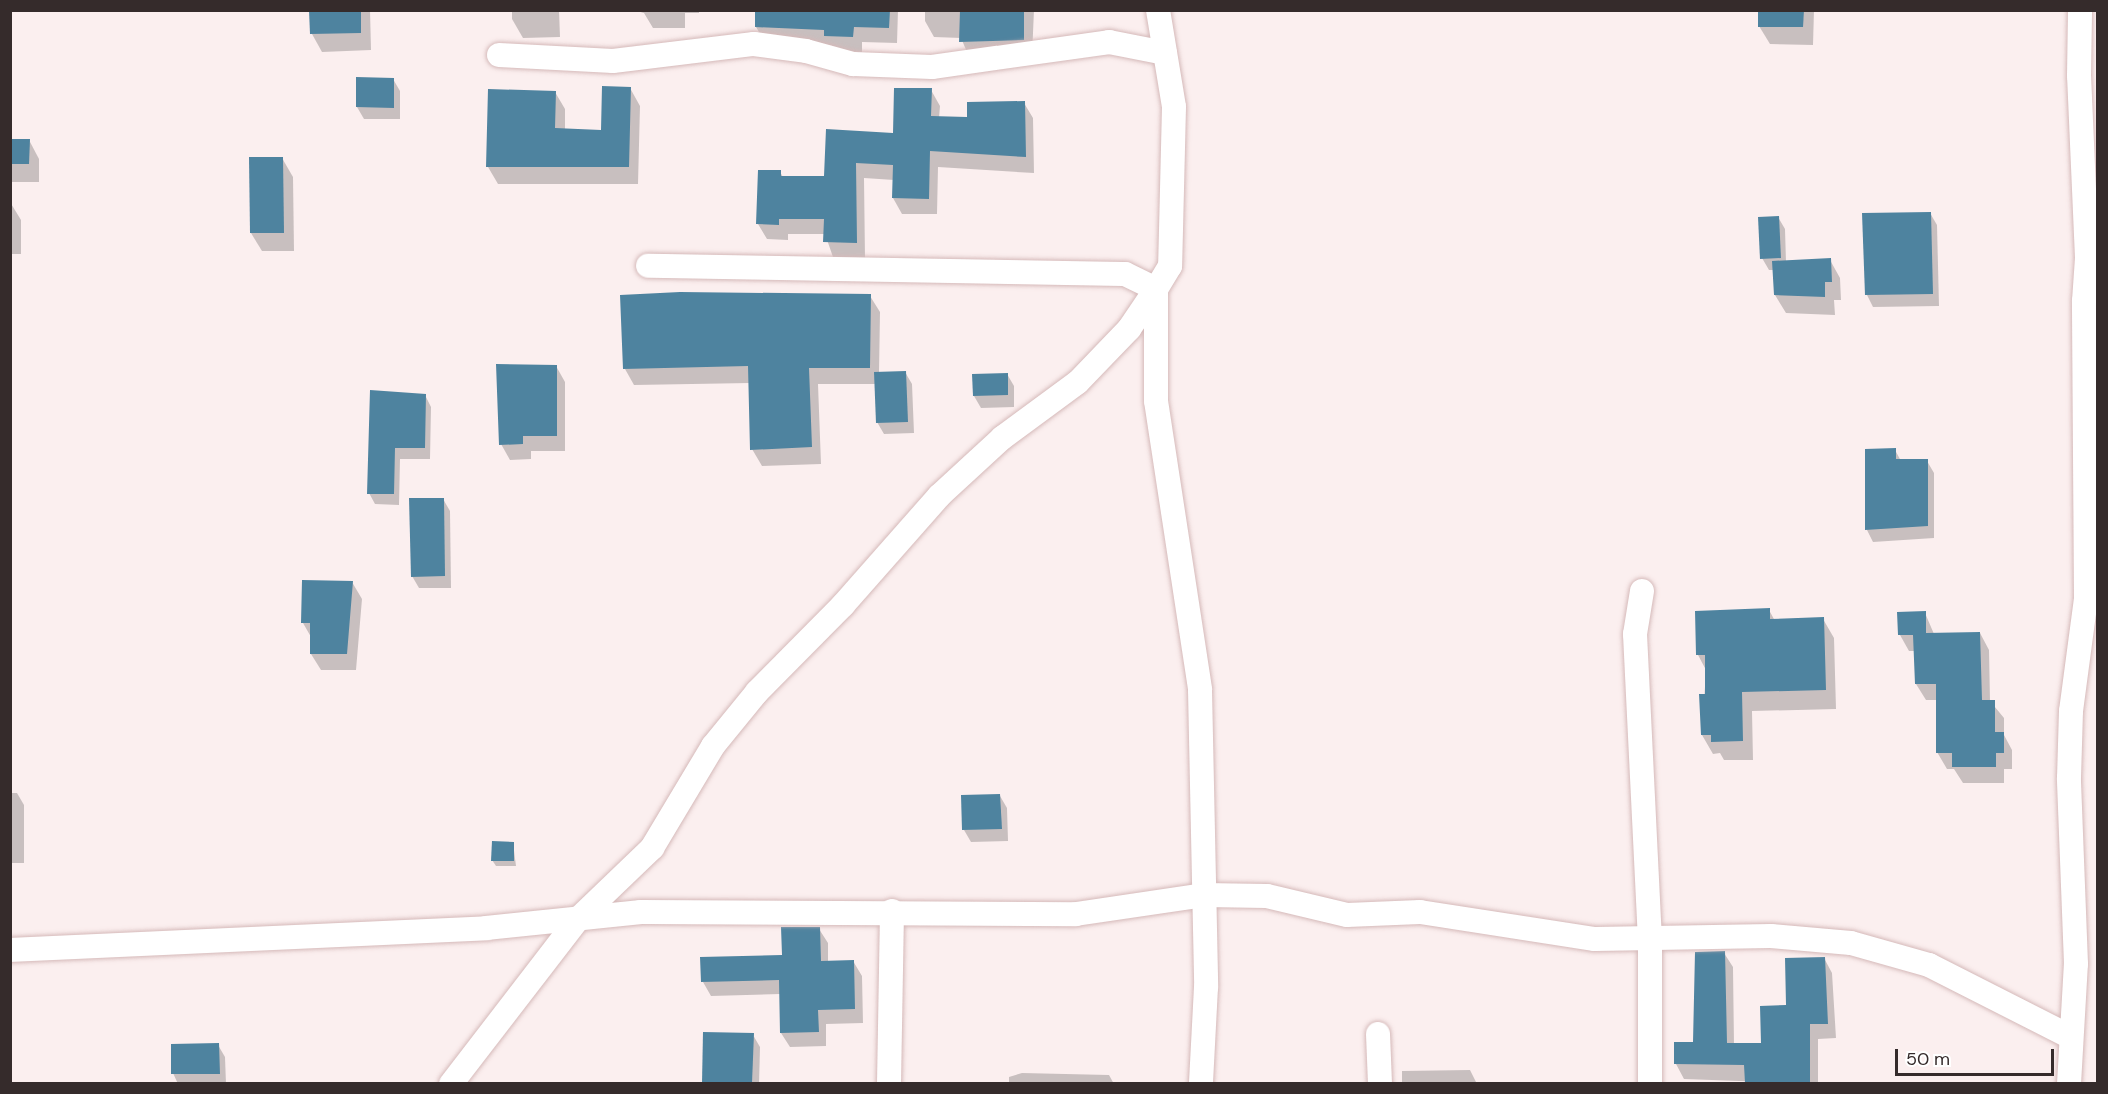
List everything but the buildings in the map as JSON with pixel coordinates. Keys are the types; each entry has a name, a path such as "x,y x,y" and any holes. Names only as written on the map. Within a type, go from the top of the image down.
{"street":[{"path":"451,1083 578,919 652,848 713,746 758,692 843,605 939,496 1002,438 1078,382 1129,329 1156,289 1170,266 1173,107 1158,10"},
{"path":"2069,1083 2076,964 2069,778 2072,711 2086,598 2084,301 2087,258 2079,76 2080,10"},
{"path":"499,55 612,61 754,44 806,51 853,64 932,67 1109,42 1165,53"},
{"path":"648,266 1125,274 1156,289"},
{"path":"1156,289 1156,401 1200,690 1206,987 1201,1083"},
{"path":"1642,591 1635,634 1650,939 1650,1083"},
{"path":"10,950 486,928 641,912 892,911 1076,914 1204,895 1268,897 1347,915 1420,912 1594,939 1772,936 1851,943 1929,965 2071,1036"},
{"path":"890,1083 892,911"},
{"path":"1378,1034 1380,1083"}]}
